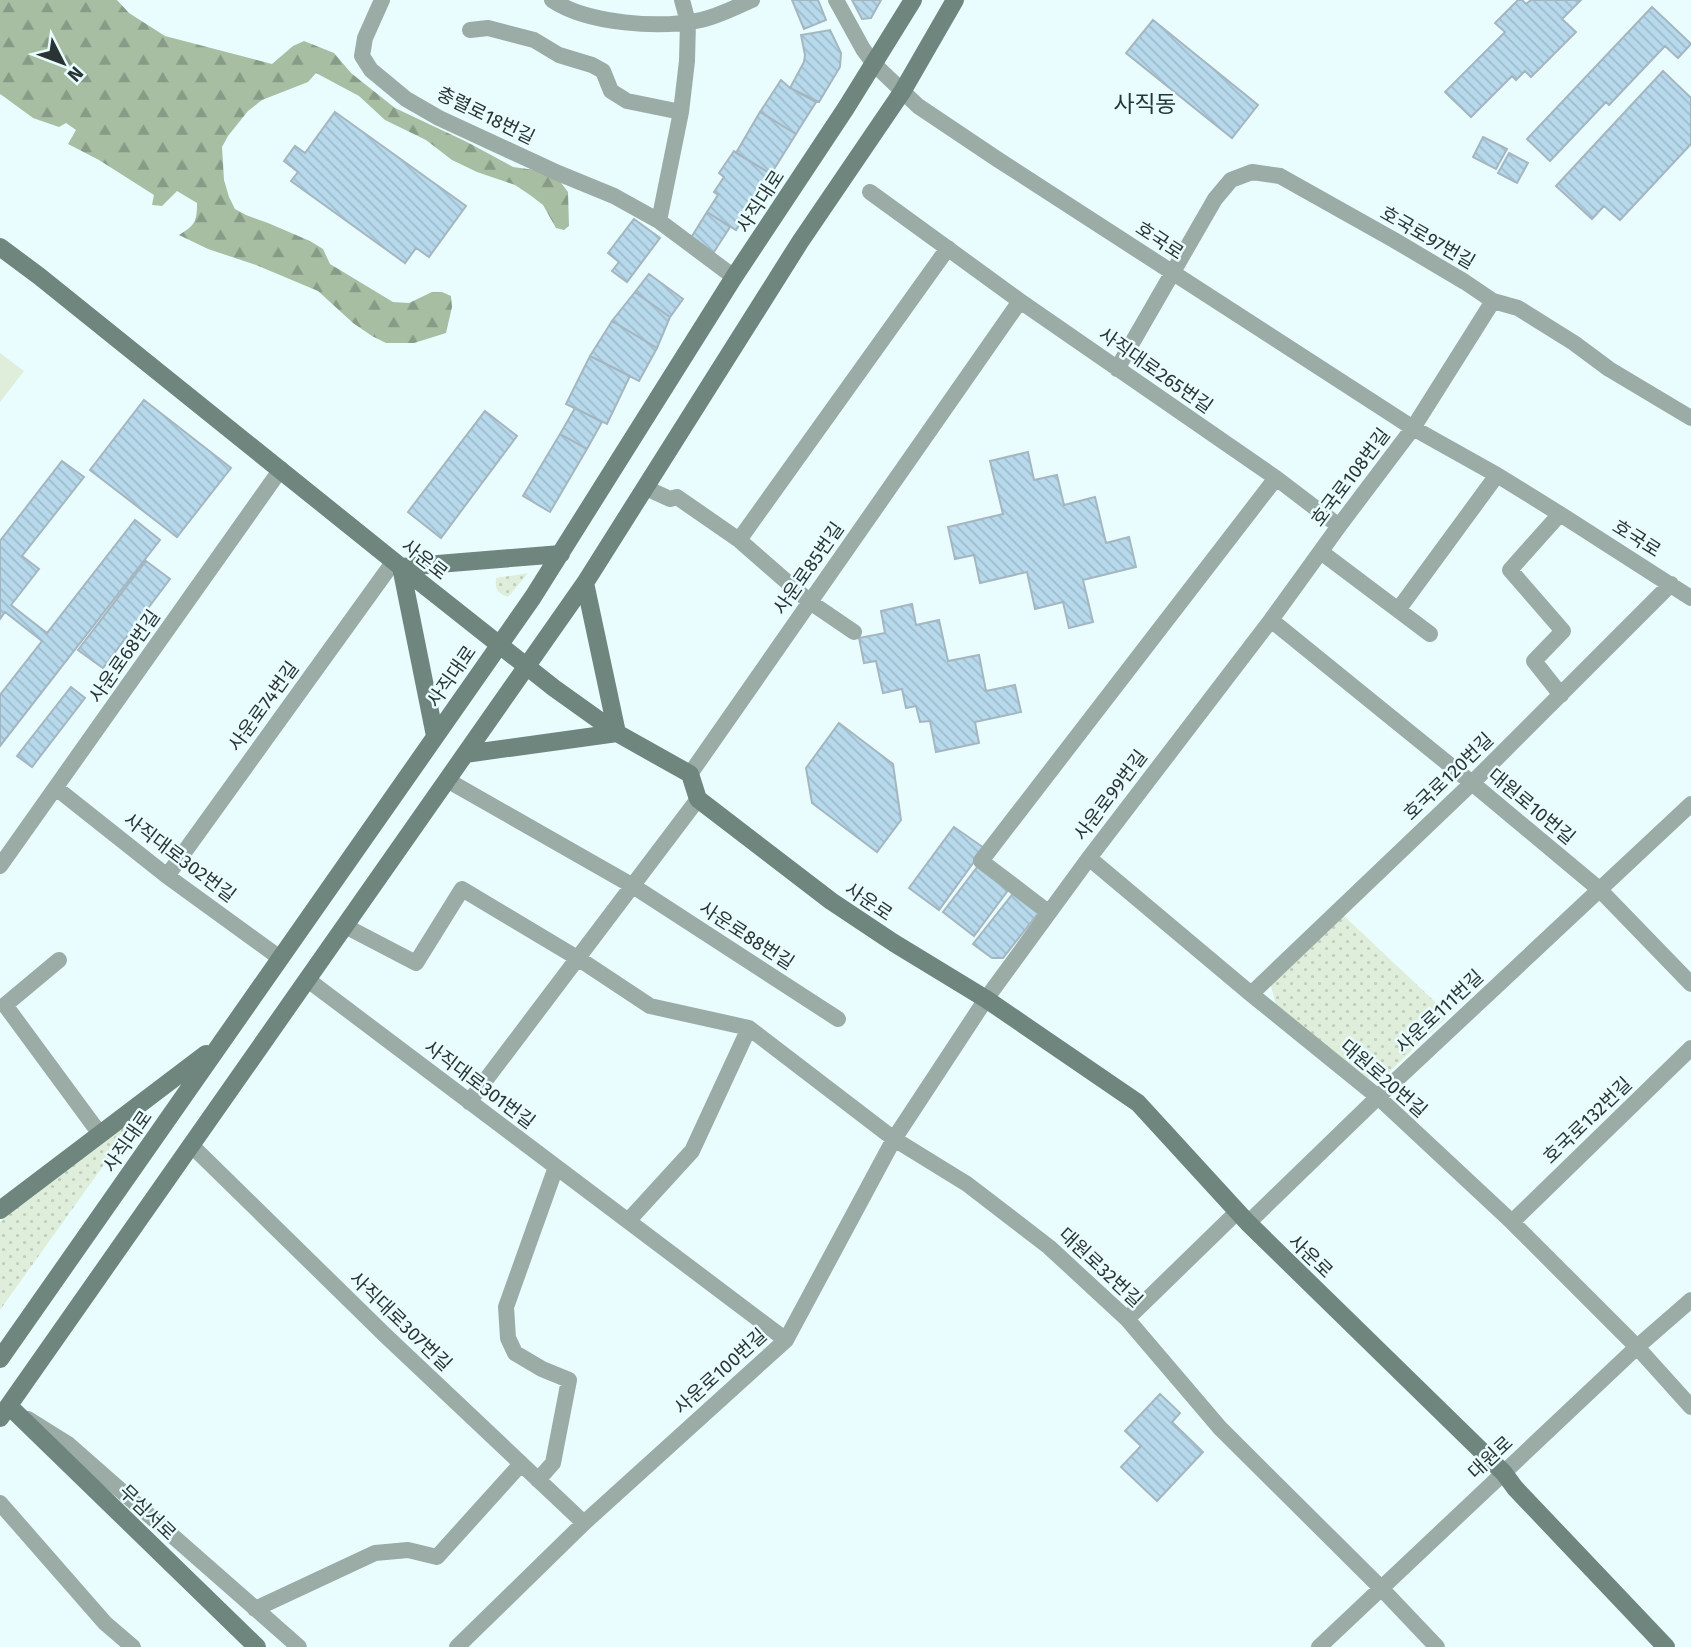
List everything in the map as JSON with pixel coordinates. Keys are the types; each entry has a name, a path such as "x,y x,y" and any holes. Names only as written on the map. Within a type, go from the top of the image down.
{"street":[{"name":"충렬로18번길","path":"382,0 365,38 362,56 371,70 405,99 439,118 614,196 659,221"},
{"path":"552,0 585,15 608,21 679,24 704,19 752,0"},
{"path":"682,0 688,22 687,61 681,112 659,221 734,277"},
{"name":"호국로","path":"836,0 874,64 918,106 1413,428 1497,475 1691,598"},
{"name":"사직대로","path":"0,1359 533,597 734,277 913,0"},
{"path":"299,1647 68,1444 4,1412 585,583 800,242 902,92 955,0"},
{"path":"470,30 488,28 534,40 559,55 603,71 611,91 627,101 681,112"},
{"name":"호국로97번길","path":"1117,369 1214,199 1231,180 1252,172 1280,176 1406,247 1493,301 1518,308 1574,343 1609,369 1691,418"},
{"name":"사직대로265번길","path":"870,192 1020,301 1276,478 1339,526"},
{"name":"사운로","path":"0,247 527,666 617,733 690,774"},
{"path":"739,540 948,248"},
{"name":"사운로85번길","path":"690,774 1020,301"},
{"name":"호국로108번길","path":"1271,620 1413,428 1493,301"},
{"name":"사운로68번길","path":"0,866 281,470"},
{"path":"1398,610 1497,475"},
{"path":"1048,912 981,861 1276,478"},
{"path":"646,488 670,499 677,498 739,540 810,602 854,632"},
{"path":"1560,514 1510,570 1563,631 1534,661 1561,695"},
{"name":"호국로108번길","path":"1321,552 1430,634"},
{"path":"435,736 397,564 561,554"},
{"name":"사운로74번길","path":"167,876 397,564"},
{"path":"466,754 617,733 585,583"},
{"name":"호국로120번길","path":"1251,994 1472,783 1671,584"},
{"name":"사운로99번길","path":"986,999 1048,912 1271,620"},
{"name":"대원로10번길","path":"1271,620 1599,890 1691,984"},
{"path":"469,1102 698,799 690,774"},
{"path":"447,780 633,886"},
{"name":"사직대로302번길","path":"56,788 167,876 280,958"},
{"name":"사운로","path":"698,799 831,901 986,999 1138,1103 1242,1217 1504,1473 1515,1488 1666,1647"},
{"name":"사운로111번길","path":"1127,1319 1378,1097 1691,804"},
{"name":"대원로20번길","path":"1089,858 1378,1097 1512,1222 1637,1348 1691,1408"},
{"name":"사운로88번길","path":"633,886 838,1019"},
{"path":"345,926 416,963 462,889 579,959"},
{"name":"대원로32번길","path":"579,959 650,1006 749,1028 894,1139 967,1184 1049,1247 1127,1319 1220,1428 1437,1647"},
{"path":"59,960 5,1004 100,1135"},
{"name":"사직대로301번길","path":"308,979 786,1340"},
{"name":"사운로100번길","path":"457,1647 584,1523 786,1340 894,1139 986,999"},
{"path":"628,1221 692,1152 749,1028"},
{"path":"0,1210 220,1044"},
{"name":"호국로132번길","path":"1512,1222 1691,1048"},
{"name":"사직대로307번길","path":"191,1145 376,1327 584,1523"},
{"path":"538,1480 553,1463 569,1380 515,1353 508,1338 506,1307 556,1167"},
{"name":"대원로","path":"1319,1647 1380,1587 1691,1300"},
{"name":"무심서로","path":"4,1412 257,1647"},
{"path":"255,1609 375,1553 408,1550 437,1557 521,1464"},
{"path":"0,1503 104,1623 133,1647"}],"green space":[{"path":"0,0 117,0 129,13 165,36 272,64 293,46 304,41 334,53 351,73 395,108 513,167 542,171 559,180 568,192 569,226 564,230 556,228 543,205 515,185 452,160 426,140 385,120 359,96 316,73 308,82 262,100 248,111 222,147 224,180 235,209 310,241 323,249 330,264 393,302 409,303 432,292 451,296 452,307 446,333 414,343 386,343 353,323 318,291 256,265 208,249 179,235 194,222 197,203 177,191 162,206 152,205 154,195 68,144 76,130 66,123 59,127 33,118 0,94"},
{"path":"0,353 24,371 0,402"},
{"path":"528,573 508,597 498,590 496,578"},
{"path":"1342,914 1449,1015 1382,1079 1367,1078 1276,1005 1271,986"},
{"path":"146,1106 0,1310 0,1222 88,1145"}],"building":[{"path":"792,0 818,0 826,20 804,29"},
{"path":"852,0 881,0 871,18 862,19"},
{"path":"1518,0 1526,4 1531,0 1581,0 1562,19 1576,32 1531,77 1525,71 1516,80 1512,76 1471,117 1445,92 1505,32 1495,23"},
{"path":"1652,7 1691,44 1678,58 1665,46 1609,105 1606,102 1550,161 1527,139"},
{"path":"1153,20 1258,105 1232,138 1126,53"},
{"path":"830,30 841,53 840,67 819,102 790,88 804,62 801,35"},
{"path":"1663,71 1691,98 1691,144 1620,220 1604,206 1592,219 1556,186"},
{"path":"781,80 816,102 796,134 760,112"},
{"path":"335,112 466,206 429,257 416,248 405,263 291,181 298,172 284,161 295,146 305,153"},
{"path":"760,112 796,134 771,174 736,153"},
{"path":"1483,137 1507,149 1496,169 1473,157"},
{"path":"734,151 771,174 736,230 707,212 718,195 714,192 724,177 719,173"},
{"path":"1509,153 1528,163 1517,183 1498,173"},
{"path":"707,212 730,227 712,255 689,241"},
{"path":"634,219 660,238 627,282 612,271 619,262 608,253"},
{"path":"649,274 683,299 670,317 635,292"},
{"path":"635,292 670,317 657,348 612,321"},
{"path":"612,321 657,348 639,381 590,356"},
{"path":"590,356 630,376 607,424 566,404"},
{"path":"144,400 231,468 177,537 90,470"},
{"path":"575,408 602,422 587,449 560,434"},
{"path":"485,411 517,436 441,538 408,512"},
{"path":"560,434 587,449 550,512 523,496"},
{"path":"1028,452 1034,480 1057,475 1064,505 1095,497 1106,543 1129,537 1136,567 1083,580 1093,622 1069,628 1063,602 1035,609 1027,572 980,583 974,555 955,559 948,527 1003,514 990,461"},
{"path":"62,461 84,477 22,556 39,569 11,605 47,633 135,520 160,540 0,746 0,695 42,641 5,612 0,619 0,541"},
{"path":"146,561 170,579 103,668 78,650"},
{"path":"912,604 916,625 939,620 948,661 979,655 986,691 1015,685 1021,712 975,722 979,743 936,752 930,721 920,722 916,706 906,708 902,689 883,693 876,661 864,663 859,638 885,633 881,611"},
{"path":"71,687 85,698 32,767 17,756"},
{"path":"839,723 893,764 901,820 877,852 812,803 806,768"},
{"path":"954,827 984,848 939,910 909,888"},
{"path":"978,866 1009,889 974,936 943,912"},
{"path":"1015,891 1040,911 1003,958 992,958 973,944"},
{"path":"1160,1394 1180,1413 1172,1422 1203,1452 1157,1501 1121,1467 1141,1446 1125,1431"}],"district":[{"name":"사직동","path":"1145,104"}]}
